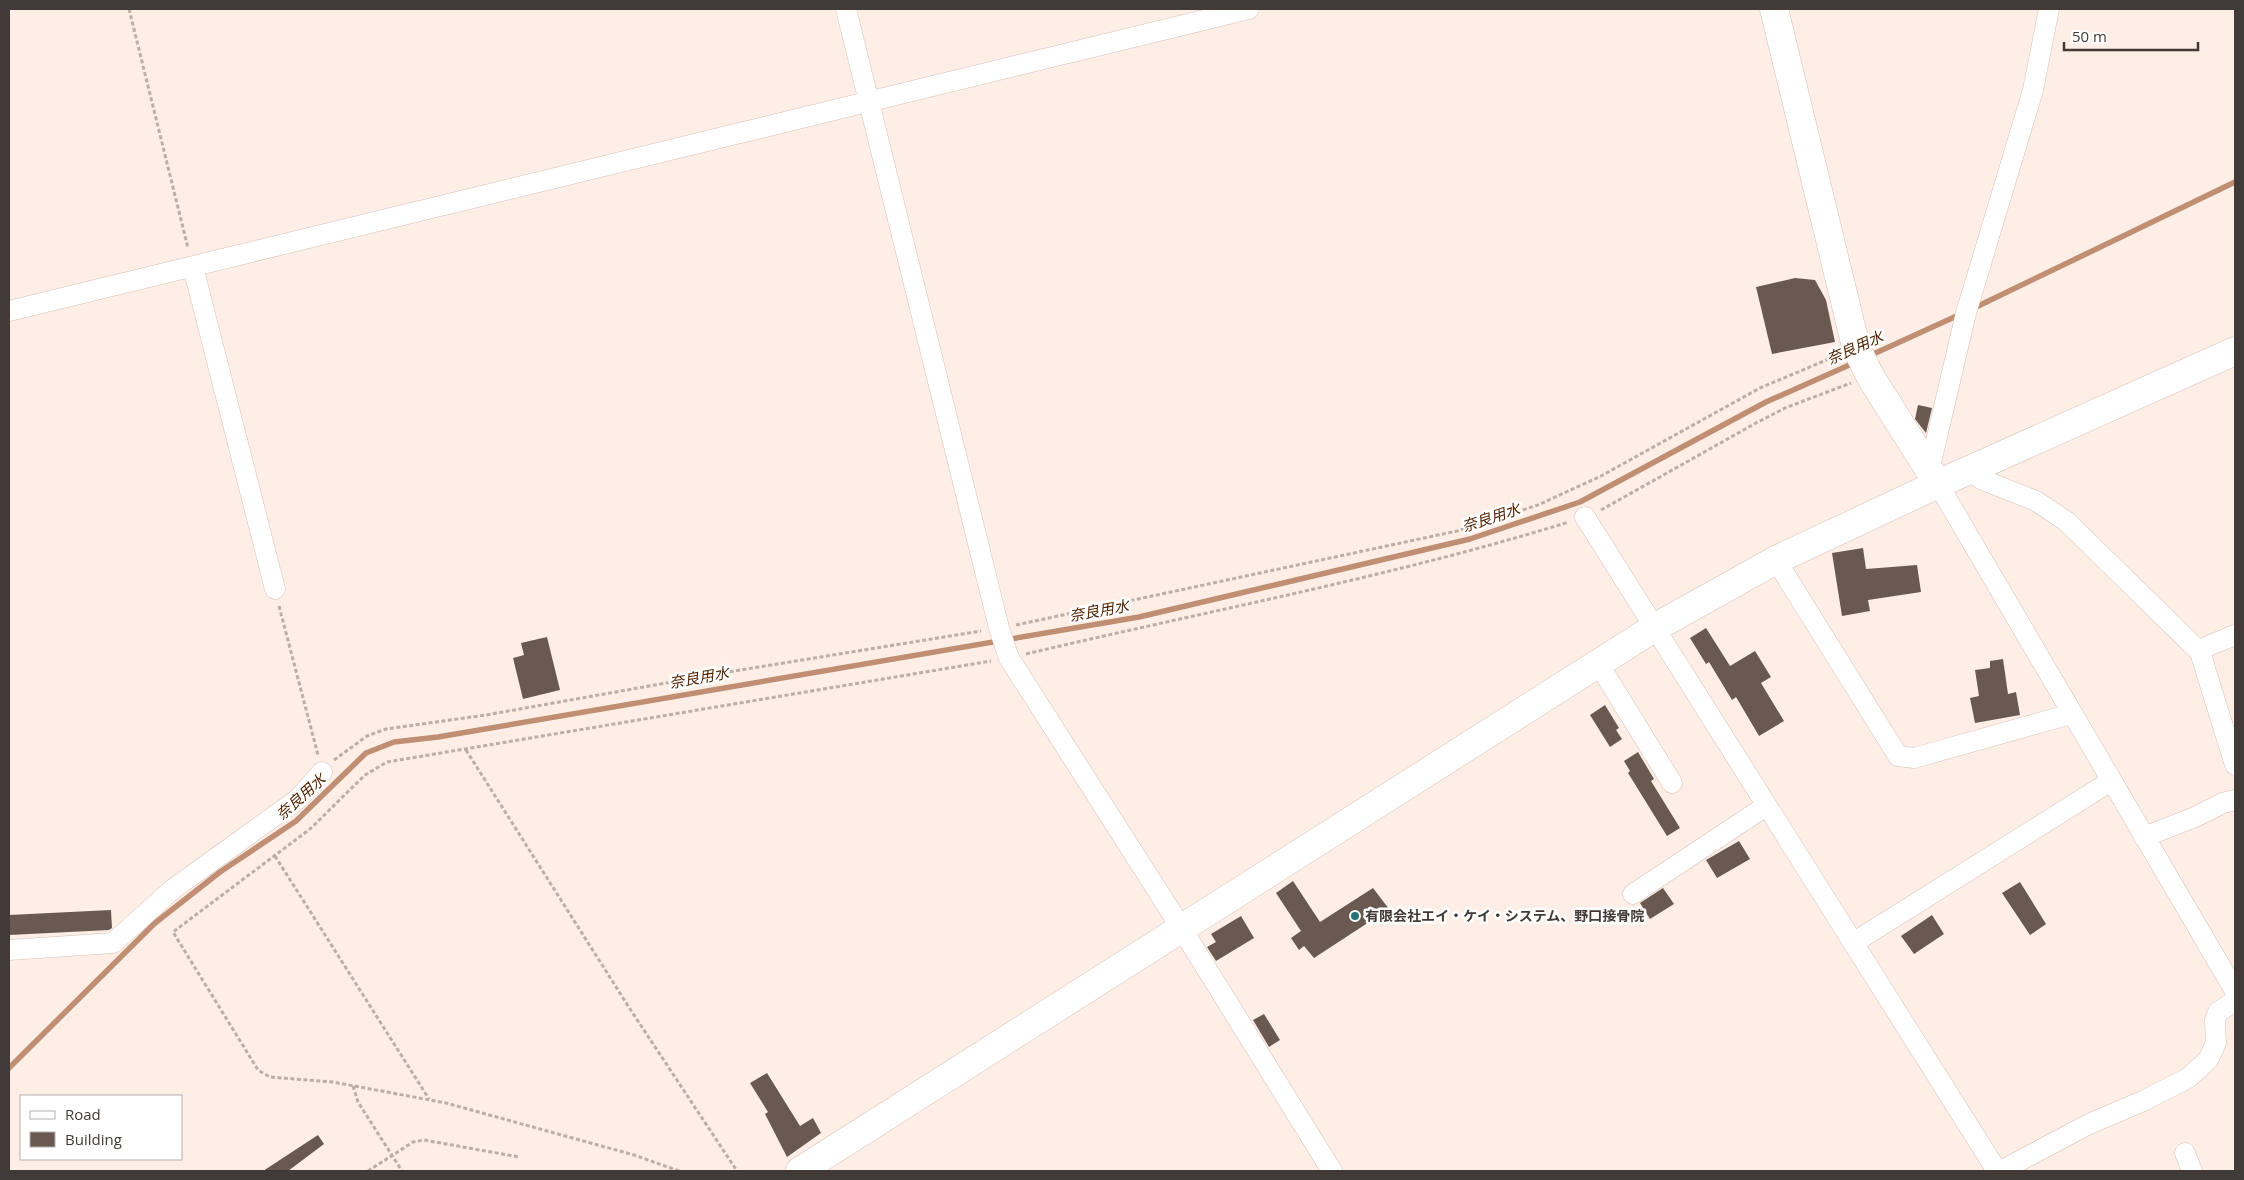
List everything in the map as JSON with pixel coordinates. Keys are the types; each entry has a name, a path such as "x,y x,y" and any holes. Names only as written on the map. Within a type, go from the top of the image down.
{"street":[{"path":"846,9 999,628 1009,658 1182,929 1332,1171"},
{"path":"9,311 1249,9"},
{"path":"1774,9 1863,360 1934,477 2071,714 2235,991"},
{"path":"1934,477 1966,313 2033,90 2050,9"},
{"path":"193,267 275,589"},
{"path":"800,1171 1654,628 1776,560 1934,477 1970,471 2235,351"},
{"path":"1970,471 1983,480 2036,501 2066,521 2200,652 2235,765"},
{"path":"1585,517 1997,1171"},
{"path":"1776,560 1898,756 1914,758 2071,714"},
{"path":"2200,652 2208,646 2235,635"},
{"path":"1598,663 1672,783"},
{"path":"9,950 113,943 173,889 298,799 322,772"},
{"path":"1853,943 2111,781"},
{"path":"2144,837 2195,817 2223,803 2235,800"},
{"path":"1633,894 1766,806"},
{"path":"2004,1171 2057,1140 2188,1078 2208,1060 2216,1043 2215,1020 2218,1012 2235,1001"},
{"path":"2184,1152 2192,1171"}],"path":[{"path":"129,9 193,267"},
{"path":"679,1171 634,1155 542,1128 429,1100 353,1086 270,1077 258,1070 173,932 310,829 366,775 387,762 1009,658 1176,618 1280,597 1521,537 1585,517 1614,504 1778,412 1863,360"},
{"path":"275,589 322,772 347,750 367,736 386,729 486,715 728,672 999,628 1457,531 1529,508 1601,476 1760,388 1863,360"},
{"path":"466,750 630,1009 737,1171"},
{"path":"275,856 429,1100"},
{"path":"353,1086 358,1102 402,1171"},
{"path":"368,1171 413,1142 424,1140 519,1157"}],"building":[{"path":"1795,278 1815,280 1826,300 1835,342 1772,354 1756,287"},
{"path":"1918,405 1932,408 1926,433 1915,419"},
{"path":"1863,548 1866,569 1917,565 1921,592 1868,600 1870,611 1842,616 1832,553"},
{"path":"1706,628 1730,666 1755,651 1771,677 1761,683 1784,721 1759,736 1736,697 1732,700 1709,662 1706,664 1690,638"},
{"path":"547,637 560,690 523,699 513,658 524,655 521,643"},
{"path":"2003,659 2008,694 2016,692 2020,715 1975,723 1970,698 1979,696 1975,670 1990,668 1990,661"},
{"path":"1605,705 1619,728 1616,730 1622,739 1610,747 1590,715"},
{"path":"1638,752 1654,779 1651,781 1680,828 1667,836 1628,773 1630,771 1624,761"},
{"path":"1739,841 1750,859 1717,878 1706,860"},
{"name":"有限会社エイ・ケイ・システム、野口接骨院","path":"1293,881 1320,922 1373,888 1389,909 1314,958 1304,946 1299,950 1291,938 1301,931 1276,893"},
{"path":"2020,882 2046,924 2030,935 2002,893"},
{"path":"1663,888 1674,904 1650,919 1640,903"},
{"path":"111,910 112,928 109,930 9,935 9,915"},
{"path":"1932,915 1944,934 1914,954 1901,936"},
{"path":"1241,916 1254,938 1216,961 1207,947 1216,942 1211,934"},
{"path":"1264,1014 1280,1040 1269,1047 1253,1020"},
{"path":"767,1073 800,1126 813,1118 821,1133 787,1157 765,1114 768,1112 750,1083"},
{"path":"318,1135 324,1144 288,1171 263,1171"}],"waterway":[{"name":"奈良用水","path":"1972,309 2235,182"},
{"name":"奈良用水","path":"1869,356 1961,314"},
{"name":"奈良用水","path":"9,1068 155,923 220,872 296,821 366,753 394,742 438,737 1139,617 1470,539 1580,502 1766,402 1856,362"}],"place":[{"name":"有限会社エイ・ケイ・システム、野口接骨院","path":"1355,916"}]}
